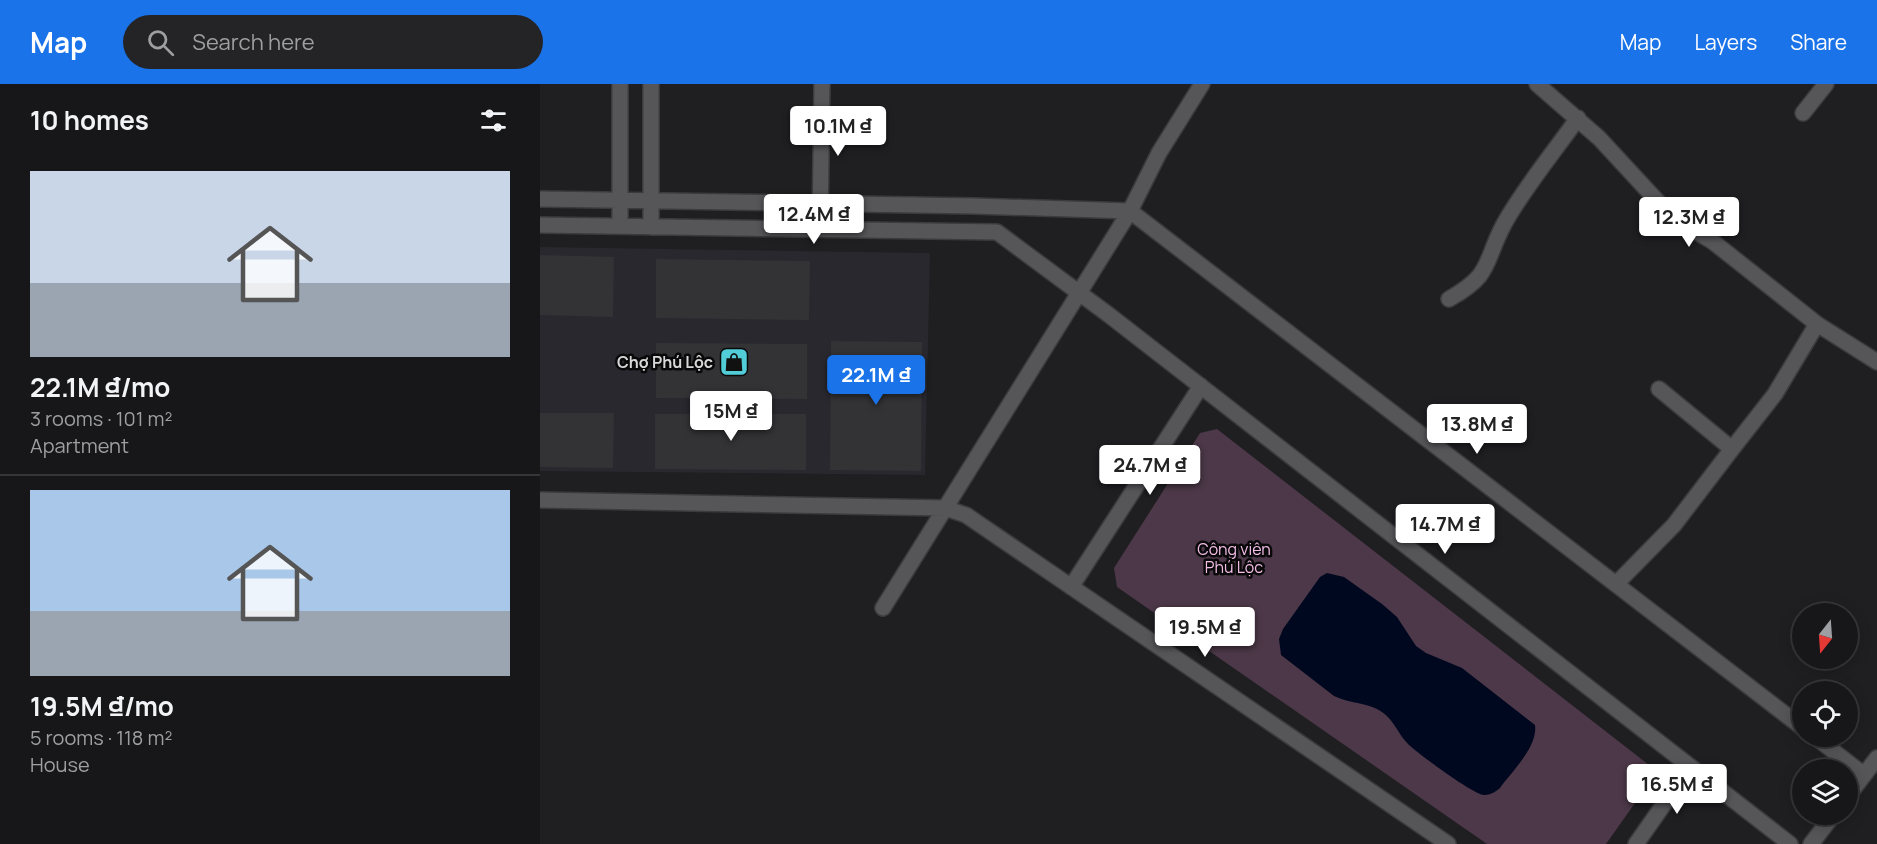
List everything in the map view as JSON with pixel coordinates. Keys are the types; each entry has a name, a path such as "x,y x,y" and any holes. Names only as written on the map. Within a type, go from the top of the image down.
{"street":[{"path":"620,84 620,226"},
{"path":"651,84 651,227"},
{"path":"820,229 822,84"},
{"path":"883,608 1130,211 1159,153 1202,84"},
{"path":"1803,113 1826,84"},
{"path":"1548,87 1673,218 1712,241 1816,324 1877,362"},
{"path":"1449,299 1471,287 1481,276 1505,224 1578,118"},
{"path":"540,199 999,206 1130,211 1792,719"},
{"path":"997,231 999,206"},
{"path":"540,225 997,231 1201,386 1790,844"},
{"path":"1617,583 1674,525 1775,394 1816,324"},
{"path":"1071,587 1201,386"},
{"path":"1659,389 1732,449"},
{"path":"540,500 945,508 966,515 1448,844"},
{"path":"1828,747 1864,775"},
{"path":"1858,783 1877,758"},
{"path":"1636,844 1690,767"},
{"path":"1811,844 1826,825"}],"shaded area":[{"name":"Chợ Phú Lộc","path":"540,247 930,253 925,475 540,471"}],"green space":[{"name":"Công viên Phú Lộc","path":"1217,429 1649,765 1650,782 1606,844 1487,844 1117,587 1114,568 1200,433"}],"water":[{"path":"1327,573 1344,577 1382,604 1397,617 1416,646 1426,653 1462,668 1535,725 1535,733 1528,750 1500,788 1484,795 1469,788 1413,749 1382,712 1371,706 1334,696 1281,655 1279,639 1283,629 1320,577"}],"building":[{"path":"540,255 614,257 613,317 540,315"},
{"path":"656,259 810,261 809,320 656,318"},
{"path":"831,341 922,342 921,471 830,470"},
{"path":"656,343 807,344 807,399 656,398"},
{"path":"540,413 614,413 613,468 540,467"},
{"path":"655,414 806,414 806,470 655,469"}],"place":[{"name":"Chợ Phú Lộc","path":"734,362"}]}
